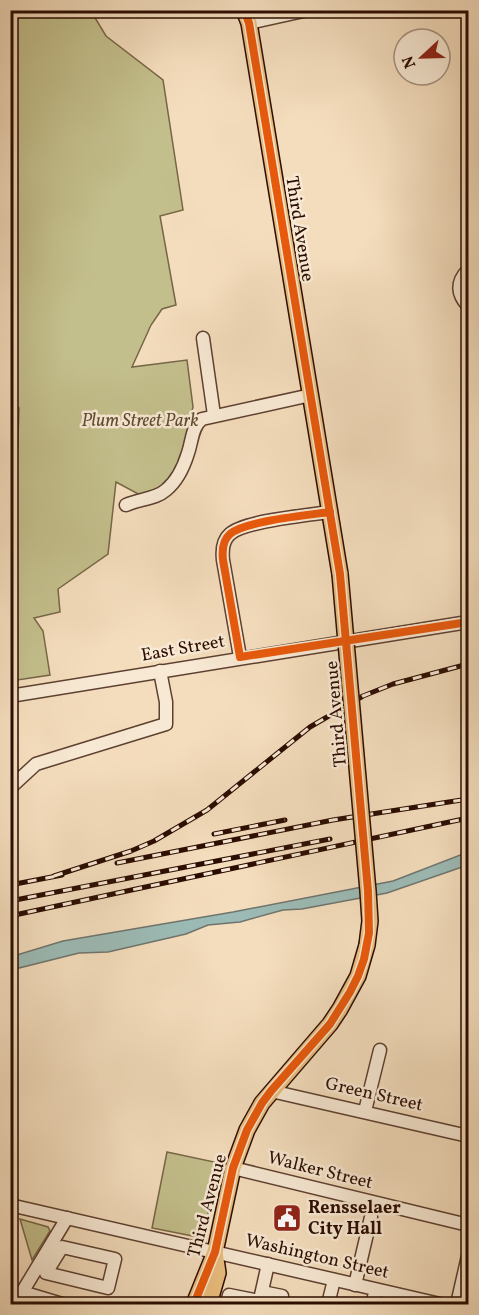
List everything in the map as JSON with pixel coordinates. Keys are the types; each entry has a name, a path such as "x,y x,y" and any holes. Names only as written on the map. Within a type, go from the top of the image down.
{"main road":[{"name":"Third Avenue","path":"194,1305 214,1252 233,1168 247,1130 271,1091 330,1024 340,1009 358,976 368,945 370,921 340,573 246,17"},
{"name":"Third Avenue","path":"210,1304 218,1273 214,1252"}],"street":[{"path":"246,17 308,10"},
{"path":"468,270 461,277 459,289 468,306"},
{"path":"203,338 214,415"},
{"path":"126,506 164,492 173,483 188,454 198,422 214,415 311,395"},
{"path":"240,657 222,552 226,538 235,530 250,525 330,512"},
{"name":"East Street","path":"10,696 240,657 468,622"},
{"path":"10,788 36,764 166,724 166,702 160,671"},
{"path":"365,1111 380,1050"},
{"name":"Green Street","path":"271,1091 468,1136"},
{"name":"Walker Street","path":"233,1168 468,1225"},
{"name":"Washington Street","path":"10,1205 440,1305"},
{"path":"355,1285 371,1217"},
{"path":"15,1305 22,1292 50,1257 62,1247 115,1259 108,1288 45,1273 50,1257 67,1218"},
{"path":"458,1305 468,1256"},
{"path":"260,1299 268,1264"},
{"path":"328,1305 334,1280"},
{"path":"372,1305 376,1290"},
{"path":"22,1292 62,1305"},
{"path":"227,1305 229,1295 242,1301 282,1296"}],"green space":[{"name":"Plum Street Park","path":"11,11 91,11 106,36 163,80 183,210 160,216 176,305 162,309 151,325 132,367 187,360 193,407 174,475 161,489 140,495 116,482 108,554 58,589 60,612 34,618 43,631 50,675 11,681 10,566 14,557 19,408 10,407"},
{"path":"167,1152 219,1163 203,1238 152,1228"},
{"path":"20,1219 48,1227 50,1231 32,1260"}],"water":[{"path":"468,852 468,865 387,893 302,909 283,910 240,922 208,925 186,934 108,952 79,953 11,970 10,957 63,941 233,912 393,881"}],"railway":[{"path":"54,876 131,851 154,841 207,810 310,727 363,696 393,684 468,664"},
{"path":"117,863 333,820 468,799"},
{"path":"10,916 468,818"},
{"path":"214,834 285,820"},
{"path":"10,901 330,839"},
{"path":"10,885 62,875"}],"cycle path":[{"path":"194,1304 215,1252 233,1168 247,1130 262,1103 330,1024 350,992 364,959 369,933 368,891 340,574 249,23 244,10"},
{"path":"330,512 277,519 237,529 226,539 223,560 240,657 468,622"}],"place":[{"name":"Rensselaer City Hall","path":"287,1218"}]}
